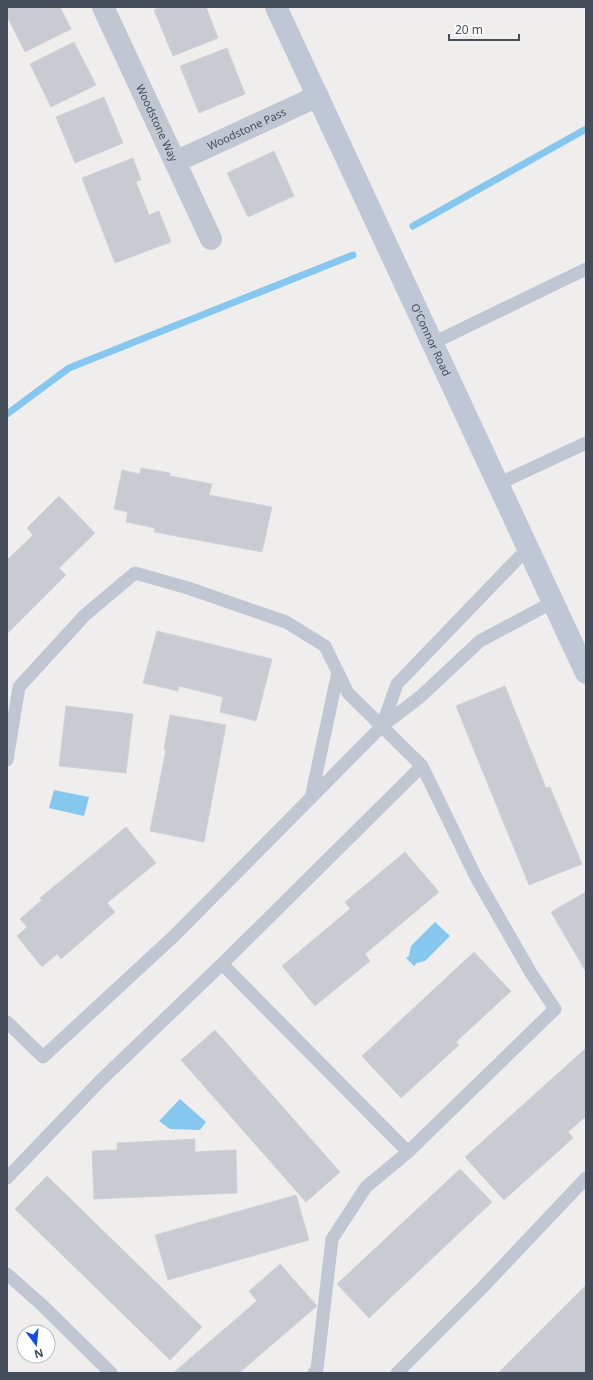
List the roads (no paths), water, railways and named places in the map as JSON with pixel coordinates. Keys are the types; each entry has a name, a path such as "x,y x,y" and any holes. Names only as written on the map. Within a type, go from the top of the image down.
{"main road":[{"name":"O'Connor Road","path":"276,7 586,673"}],"street":[{"name":"Woodstone Way","path":"103,7 211,239"},
{"name":"Woodstone Pass","path":"175,162 318,96"}],"lane":[{"path":"433,343 586,270"},
{"path":"498,484 586,443"},
{"path":"382,726 397,684 528,548"},
{"path":"7,760 20,686 85,615 135,573 188,588 286,622 325,646 348,693 422,766 477,878 530,973 555,1009 408,1152 366,1188 332,1239 317,1369 314,1373"},
{"path":"7,1022 42,1057 174,936 382,726 420,697 480,641 553,602"},
{"path":"311,798 338,672"},
{"path":"7,1178 100,1081 222,964 422,766"},
{"path":"222,964 408,1152"},
{"path":"398,1373 482,1288 586,1178"},
{"path":"7,1274 42,1305 111,1373"}],"water":[{"path":"54,790 89,797 84,816 49,808"},
{"path":"435,922 450,936 425,961 417,963 414,966 406,958 409,956 411,946"},
{"path":"180,1099 206,1122 200,1130 170,1129 159,1121"}],"waterway":[{"path":"413,226 586,129"},
{"path":"7,414 69,368 353,255"}]}
